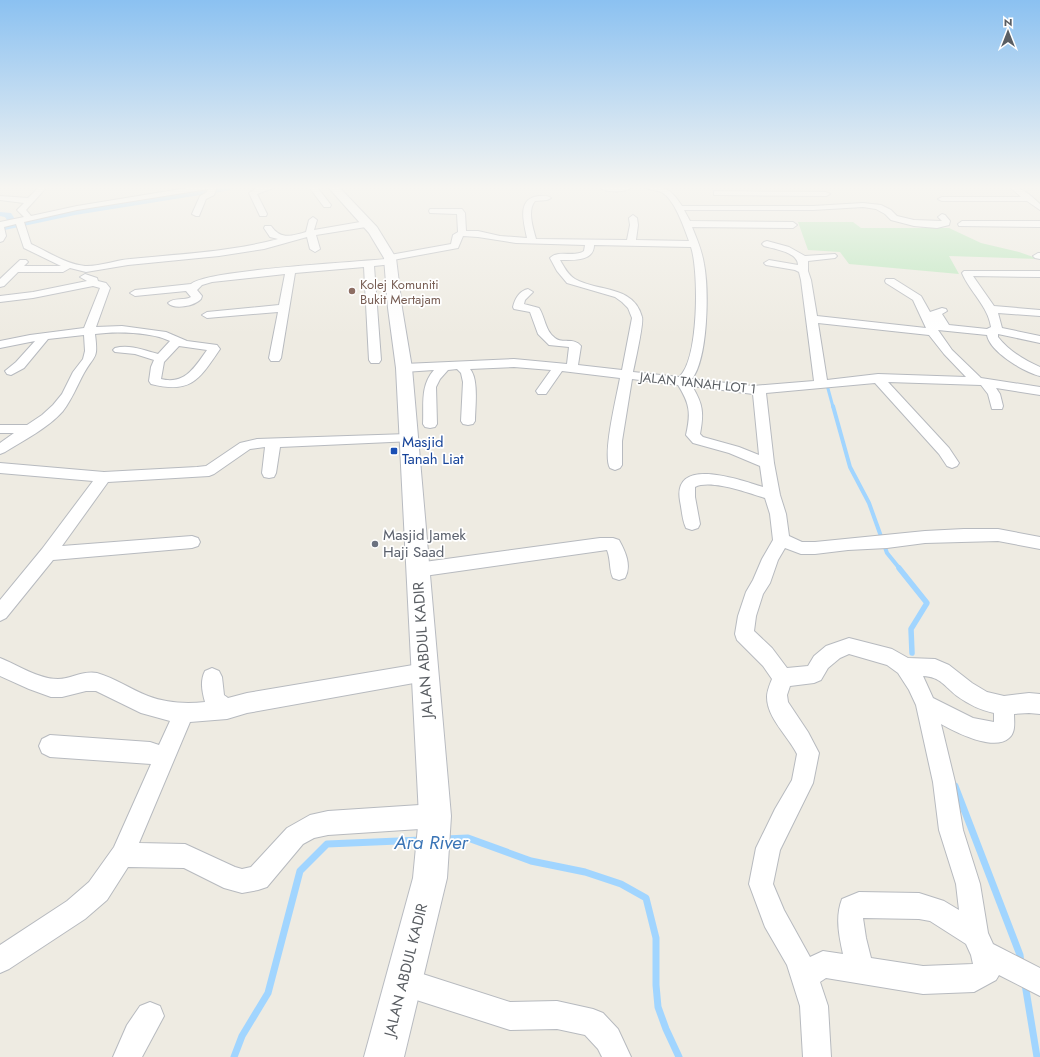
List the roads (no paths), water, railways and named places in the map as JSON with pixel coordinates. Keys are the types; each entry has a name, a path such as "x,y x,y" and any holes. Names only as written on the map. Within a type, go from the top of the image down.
{"main road":[{"name":"JALAN ABDUL KADIR","path":"376,236 387,250 390,260 393,295 404,368 425,672 434,832 430,878 384,1057"}],"street":[{"path":"24,236 26,244 33,253 93,280 93,283"},
{"path":"278,236 287,239"},
{"path":"16,269 66,267 86,269 128,262 219,253 264,246 298,236"},
{"path":"312,236 315,249"},
{"path":"135,293 193,287 210,279 291,270 369,264 390,260 413,253 452,247 455,246 457,236"},
{"path":"494,236 514,240 570,242 593,239 631,243 695,244"},
{"path":"631,243 632,236"},
{"path":"692,236 700,265 700,331 690,374 682,381 696,406 696,420 693,435 695,438 734,450 767,463"},
{"path":"593,239 588,253 582,256 555,258 566,277 585,286 611,291 626,300 636,313 637,318 615,441 615,465"},
{"path":"767,244 786,249 800,256 802,259 821,383"},
{"path":"262,258 264,246"},
{"path":"0,284 33,253"},
{"path":"802,259 832,256"},
{"path":"769,263 798,268 803,271"},
{"path":"369,264 375,360"},
{"path":"275,358 291,270"},
{"path":"1040,274 967,273 982,299 991,309 997,322 997,329 994,330 992,337 1008,355 1040,372"},
{"path":"890,281 917,298 932,329 948,352 994,394 997,406"},
{"path":"0,298 33,295 93,283 102,285 105,288 89,331 91,351 89,359 79,372 68,394 58,408 47,418 0,449"},
{"path":"173,303 190,302 196,299 197,296 191,290 193,287"},
{"path":"528,292 520,299 518,307 535,310 544,334 553,343 571,344 575,346 572,368"},
{"path":"208,315 285,308"},
{"path":"991,309 1040,313"},
{"path":"942,311 935,313 945,328"},
{"path":"106,329 120,318"},
{"path":"811,319 932,329 945,328 987,332 994,330 1032,337 1040,340"},
{"path":"0,345 12,341 45,336 106,329 129,330 166,335 185,344 213,347 214,350 196,374 190,380 180,384 164,384 156,381 159,358 177,341"},
{"path":"11,371 20,365 45,336"},
{"path":"119,350 136,351 159,358"},
{"name":"JALAN TANAH LOT 1","path":"404,368 514,364 572,368 759,390 878,378 981,381 1040,391"},
{"path":"460,366 467,372 469,382 468,421"},
{"path":"430,424 430,387 434,378 444,367"},
{"path":"542,390 559,367"},
{"path":"878,378 944,451 952,463"},
{"path":"759,390 767,463 772,495 778,514 781,540 770,559 761,583 755,592 747,616 744,634 762,650 777,668 782,678 777,695 778,703 783,714 801,739 808,753 802,783 783,816 768,848 761,884 774,918 798,959 814,1006 817,1057"},
{"path":"0,429 30,429"},
{"path":"0,468 104,477 209,471 245,446 257,443 408,438"},
{"path":"269,473 272,443"},
{"path":"0,613 48,554 104,477"},
{"path":"692,524 687,498 688,484 700,478 735,484 772,495"},
{"path":"781,540 801,548 964,535 998,535 1040,543"},
{"path":"48,554 192,542"},
{"path":"417,570 600,544 613,544 619,559 619,573"},
{"path":"782,678 814,674 821,662 833,652 848,646 892,658 905,667 917,684 926,705 944,782 951,830 987,951 987,971 974,978 923,980 823,964 804,977"},
{"path":"0,667 46,686 57,688 84,682 95,682 149,707 184,713 227,709 247,703 425,672"},
{"path":"905,667 935,668 942,671 965,690 983,700 1004,706 1028,703 1040,704"},
{"path":"212,676 212,690 215,700 227,709"},
{"path":"926,705 965,725 994,734 1001,732 1004,728 1004,706"},
{"path":"0,960 76,910 98,891 122,855 184,713"},
{"path":"50,746 150,753 165,757"},
{"path":"122,855 185,856 233,879 251,881 258,878 295,836 310,827 328,823 434,832"},
{"path":"860,969 851,934 851,908 858,905 919,906 935,910 987,951 1040,982"},
{"path":"404,982 510,1016 557,1015 593,1023 608,1039 617,1057"},
{"path":"127,1057 137,1035 150,1016"}],"waterway":[{"path":"827,385 833,407"},
{"path":"833,406 850,467 869,503 887,553 900,569"},
{"path":"899,568 927,603 911,629 912,653"},
{"path":"955,786 1020,955 1021,963"},
{"name":"Ara River","path":"445,839 468,838 531,861 585,872 621,884 646,898 656,938 656,985 658,1007 679,1057"},
{"name":"Ara River","path":"234,1057 242,1036 268,993 300,871 327,844 422,840"},
{"path":"1025,984 1037,1057"}],"place":[{"name":"Kolej Komuniti Bukit Mertajam","path":"352,291"},
{"name":"Masjid Tanah Liat","path":"394,451"},
{"name":"Masjid Jamek Haji Saad","path":"375,544"}]}
